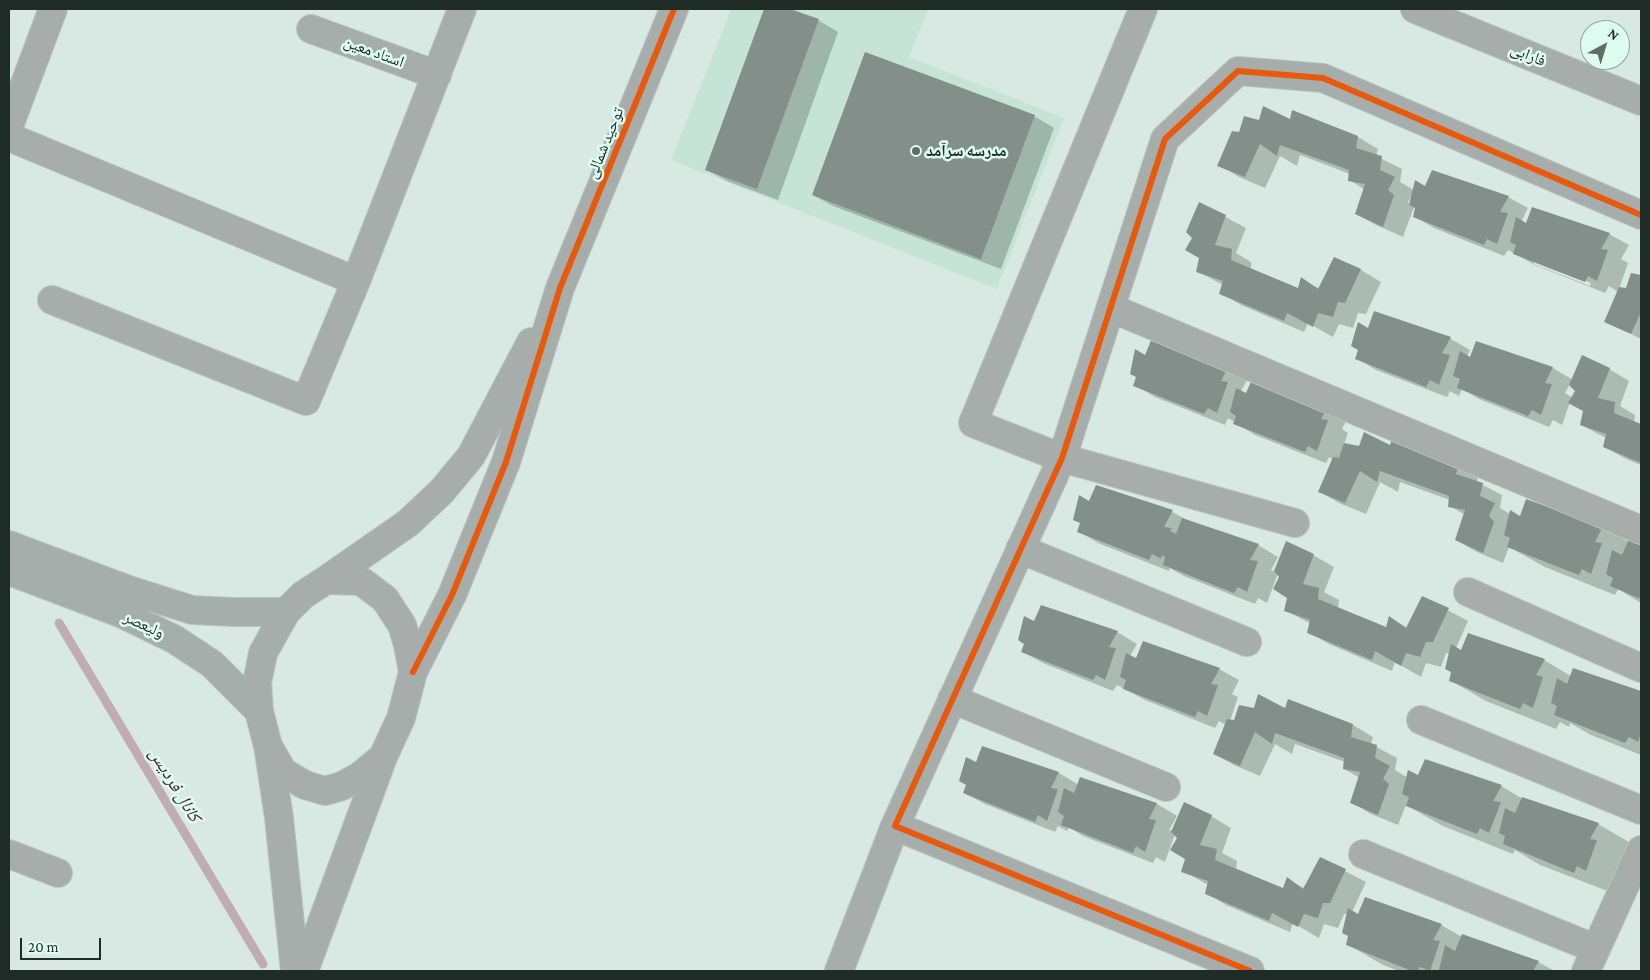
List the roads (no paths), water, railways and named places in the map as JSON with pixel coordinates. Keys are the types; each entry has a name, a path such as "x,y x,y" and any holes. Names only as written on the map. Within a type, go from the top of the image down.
{"main road":[{"name":"ولیعصر","path":"9,545 129,590 192,610 286,612"},
{"name":"ولیعصر","path":"9,571 120,613 174,639 212,664 260,711"}],"street":[{"path":"9,126 53,9"},
{"path":"52,300 306,401 356,281 462,9"},
{"name":"توحید شمالی","path":"560,288 674,9"},
{"path":"1143,9 973,423 1062,458 1295,523"},
{"name":"فارابی","path":"1426,11 1641,101"},
{"name":"استاد معين","path":"311,29 437,75"},
{"path":"839,971 895,826 1062,458 1165,139 1238,71 1323,78 1641,216"},
{"path":"9,138 356,281"},
{"path":"295,971 279,818 268,746 260,711 257,683 263,653 286,612 303,595 408,523 442,491 470,456 560,288"},
{"path":"304,971 382,757 401,718 413,672 452,595 506,462 560,288"},
{"path":"1111,308 1641,530"},
{"path":"1020,549 1247,642"},
{"path":"326,580 361,581 385,599 402,625 413,672"},
{"path":"1468,592 1641,668"},
{"path":"952,699 1166,787"},
{"path":"1421,720 1641,810"},
{"path":"268,746 283,772 305,785 325,790 342,786 360,776 382,757"},
{"path":"895,826 1250,971"},
{"path":"1363,854 1591,960 1641,850"},
{"path":"9,854 58,873"}],"waterway":[{"name":"کانال فردیس","path":"59,623 263,964"}],"place":[{"name":"مدرسه سرآمد","path":"916,151"}]}
